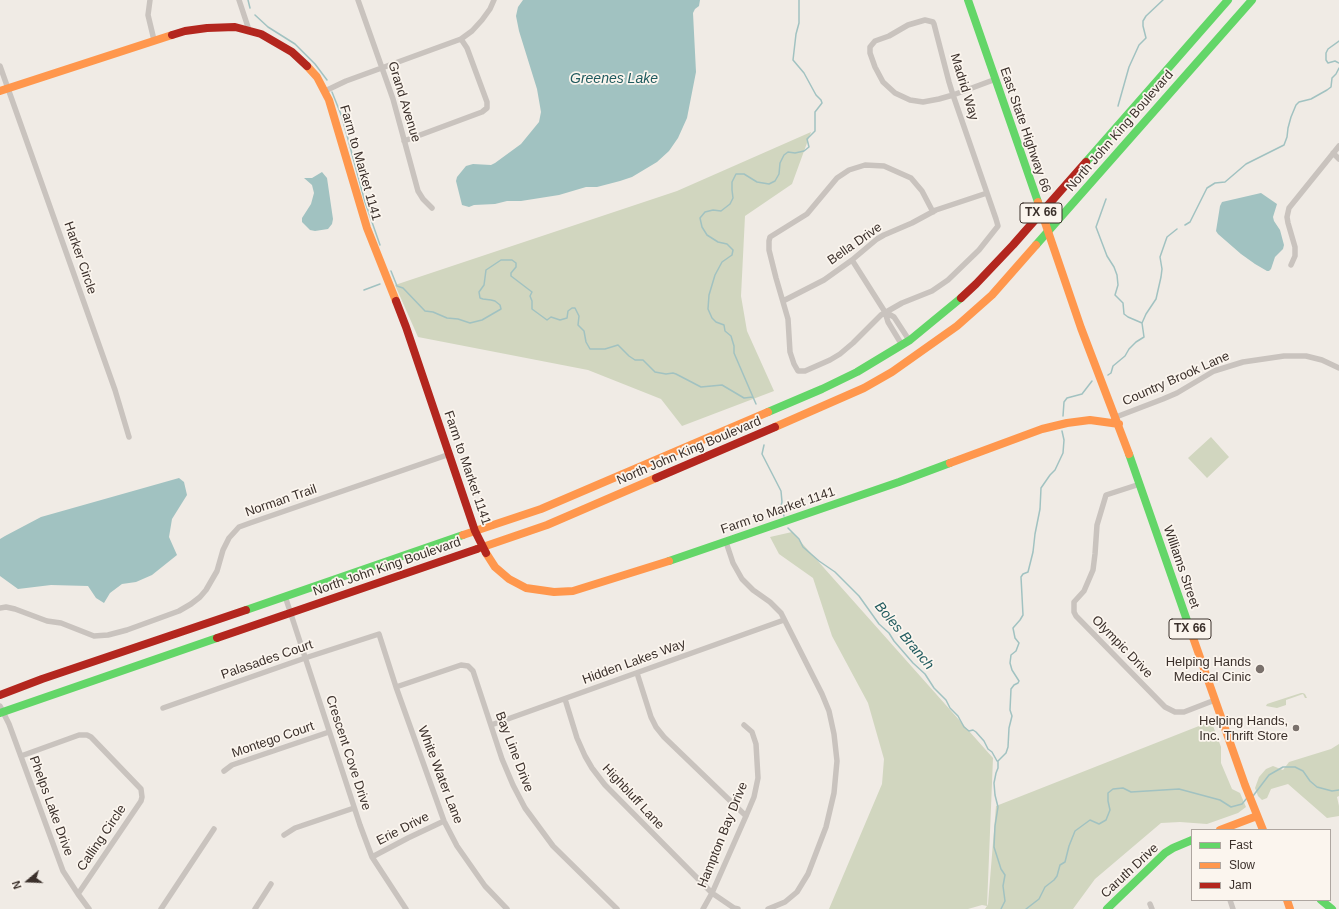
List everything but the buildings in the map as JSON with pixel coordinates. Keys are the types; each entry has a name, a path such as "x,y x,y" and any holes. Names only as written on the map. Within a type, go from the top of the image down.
{"main road":[{"name":"East State Highway 66","path":"968,0 1081,328 1117,420"},
{"name":"North John King Boulevard","path":"0,695 42,679 541,509 822,389 856,372 905,343 939,317 976,284 1013,245 1228,0"},
{"name":"North John King Boulevard","path":"1,710 483,548 547,525 832,404 864,388 892,372 957,326 992,295 1252,0"},
{"name":"Farm to Market 1141","path":"4,89 154,40 185,31 207,28 235,27 249,30 261,34 292,52 317,77 325,91 336,120 367,228 406,327 475,531 489,560 509,579 526,588 554,592 573,591 726,542 899,482 1042,429 1067,423 1090,420 1117,420"},
{"path":"905,343 915,356"},
{"name":"Williams Street","path":"1117,420 1245,786 1262,829"},
{"path":"712,436 718,452"},
{"path":"1223,829 1257,816"},
{"name":"Caruth Drive","path":"1107,909 1165,853 1191,840"},
{"path":"1322,901 1332,909"}],"street":[{"path":"150,0 148,15 154,40"},
{"path":"239,0 249,30"},
{"name":"Grand Avenue","path":"358,0 393,99 418,191 423,199 432,208"},
{"path":"325,91 346,81 461,39 472,31 482,20 490,9 494,0"},
{"name":"Madrid Way","path":"886,312 902,302 932,291 948,280 979,250 998,226 953,94 936,27 933,22 925,20 908,25 889,36 875,41 870,46 870,53 879,76 895,93 910,100 923,102 939,99 953,94"},
{"path":"404,141 482,112 487,108 487,102 467,48 461,39"},
{"name":"Harker Circle","path":"0,66 4,89 115,390 129,437"},
{"path":"953,94 996,79"},
{"path":"1291,265 1295,256 1296,247 1288,223 1287,217 1289,208 1339,146"},
{"path":"1333,153 1339,159"},
{"path":"886,312 871,324 840,354 818,366 805,371 798,371 790,352 788,319 769,250 770,237 807,214 837,178 849,170 865,165 884,166 911,178 922,191 933,212"},
{"name":"Bella Drive","path":"783,301 824,280 852,260 877,239 933,212 987,193"},
{"path":"852,260 886,312 894,317 905,343"},
{"name":"Country Brook Lane","path":"1117,420 1176,393 1214,371 1243,362 1284,356 1306,356 1322,360 1339,368"},
{"name":"Norman Trail","path":"0,608 6,607 15,609 47,621 61,623 94,636 108,635 127,630 179,611 200,597 217,571 223,550 229,538 239,527 450,454"},
{"name":"Olympic Drive","path":"1140,484 1106,496 1097,525 1093,570 1084,591 1074,602 1074,612 1076,616 1165,708 1175,712 1184,712 1215,700"},
{"path":"726,542 733,563 742,579 753,590 782,612 784,620 822,694 829,711 834,734 837,761 834,793 826,827 808,874 797,892 785,902 770,909"},
{"name":"Crescent Cove Drive","path":"285,596 354,808 372,857 406,909"},
{"name":"Hidden Lakes Way","path":"491,725 784,620"},
{"name":"Palasades Court","path":"163,708 305,658 379,634"},
{"name":"White Water Lane","path":"379,634 396,687 444,820 457,846 484,886 507,909"},
{"name":"Bay Line Drive","path":"396,687 461,665 468,666 473,671 513,785 525,808 553,846 617,909"},
{"path":"636,673 651,717 656,727 664,737 746,816"},
{"name":"Highbluff Lane","path":"564,698 577,738 592,768 605,785 712,893 734,908 738,909"},
{"name":"Phelps Lake Drive","path":"1,710 9,724 64,871 89,909"},
{"name":"Hampton Bay Drive","path":"703,909 712,893 754,797 758,778 756,744 752,732 744,725"},
{"name":"Montego Court","path":"224,771 232,765 329,732"},
{"name":"Calling Circle","path":"21,756 79,735 87,735 139,786 142,793 140,801 78,894"},
{"path":"284,835 295,828 354,808"},
{"name":"Erie Drive","path":"372,857 444,820"},
{"path":"161,909 214,829"},
{"path":"255,909 272,884"}],"green space":[{"path":"811,132 792,184 745,216 741,296 747,331 774,391 682,426 661,399 588,370 418,337 395,285 677,191"},
{"path":"1211,437 1229,457 1207,478 1188,458"},
{"path":"792,532 993,758 987,906 982,905 968,909 829,909 882,784 884,759 868,703 832,636 813,578 779,554 770,537"},
{"path":"1301,693 1305,694 1307,698 1305,698 1303,694 1286,700 1286,705 1277,708 1266,706 1267,704"},
{"path":"1204,724 1213,726 1221,747 1221,763 1232,789 1240,793 1246,807 1238,813 1207,824 1180,822 1161,823 1095,879 1073,909 985,909 988,904 996,806"},
{"path":"1339,744 1339,796 1337,797 1339,816 1327,818 1288,784 1271,789 1267,798 1262,800 1258,796 1255,788 1259,777 1266,769 1273,766 1283,770 1289,762 1331,749"}],"water":[{"name":"Greenes Lake","path":"523,0 700,0 699,6 693,13 696,72 687,118 678,138 669,151 657,162 632,177 597,187 586,187 559,195 521,201 474,205 469,207 462,205 456,181 457,177 466,166 473,164 491,165 495,163 521,144 539,122 541,112 537,89 519,31 516,16 518,7"},
{"path":"322,172 327,178 333,219 332,224 328,229 315,231 310,230 302,222 302,218 311,204 314,193 312,185 304,178 312,178"},
{"path":"1261,193 1277,204 1273,217 1280,230 1284,245 1283,249 1275,257 1269,271 1255,264 1241,254 1216,231 1222,202"},
{"path":"179,478 184,482 187,495 172,519 169,537 177,555 152,575 136,582 122,584 110,593 104,603 96,598 88,586 51,585 18,589 0,576 0,539 5,536 41,517"}],"waterway":[{"path":"248,0 250,8"},
{"name":"Boles Branch","path":"756,404 734,353 734,346 731,336 725,331 724,325 716,322 712,318 708,309 709,295 715,275 722,262 732,255 733,250 727,244 718,242 707,235 702,227 700,218 705,212 713,210 721,211 730,204 733,198 732,182 736,174 744,174 757,182 769,184 775,181 779,174 780,163 784,155 788,152 795,153 804,151 809,147 807,139 815,131 815,112 822,103 804,73 793,60 796,34 799,23 799,0"},
{"path":"1118,106 1129,67 1139,45 1146,38 1143,21 1146,16 1163,0"},
{"path":"255,15 268,27 295,44 315,64 327,80"},
{"path":"1339,41 1328,49 1326,53 1326,60 1328,63 1335,61 1339,63"},
{"path":"1185,225 1190,222 1207,188 1215,183 1225,182 1246,164 1284,145 1291,117 1296,105 1299,102 1311,99 1331,87 1332,78 1339,68"},
{"path":"332,92 342,117 365,202 380,245"},
{"path":"1106,199 1096,227 1107,256 1117,275 1118,285 1115,295 1123,303 1124,314 1142,323"},
{"path":"1108,375 1111,373 1113,366 1125,356 1129,349 1144,337 1142,323 1156,299 1161,277 1162,269 1160,257 1167,237 1177,229"},
{"path":"391,271 397,286 403,288 425,311 470,323 482,320 501,309 500,305 495,301 480,298 479,292 484,285 486,270 501,260 512,260 516,263 516,267 511,273 511,276 532,292 530,296 532,301 532,309 547,320 551,317 560,320 567,318 568,311 575,308 579,316 578,325 584,331 586,342 590,349 605,349 618,345 635,360 643,360 655,372 666,374 673,373 701,387 722,385 744,398 753,397"},
{"path":"364,290 380,284"},
{"path":"1063,416 1064,402 1067,398 1082,394 1092,381"},
{"path":"1001,909 1005,901 1003,886 1005,875 1001,869 994,847 998,807 994,783 998,768 998,761 1006,753 1008,747 1009,728 1012,716 1010,710 1011,689 1019,681 1012,670 1010,663 1011,655 1016,651 1019,643 1015,638 1013,628 1023,615 1021,577 1023,574 1028,572 1033,552 1040,509 1041,488 1055,470 1063,453 1064,440 1062,431"},
{"name":"Boles Branch","path":"764,445 762,454 781,491 781,506 784,516"},
{"name":"Boles Branch","path":"788,528 799,539 803,547 835,572 859,596 879,624 889,633 894,641 913,663 925,674 934,688 946,700 964,727 969,731 973,730 976,732 984,741 988,749 992,752 997,761"},
{"path":"1253,796 1269,775 1283,767 1295,767 1303,771 1310,781 1317,787 1332,791 1339,790"},
{"path":"1026,909 1039,899 1045,887 1057,876 1060,865 1065,862 1075,831 1090,820 1099,824 1106,820 1110,810 1108,793 1113,789 1123,788 1131,792 1179,789 1220,800 1231,807 1242,804 1247,798"}],"traffic: fast":[{"path":"968,0 1038,202"},
{"path":"1086,162 1228,0"},
{"path":"1036,245 1252,0"},
{"path":"768,412 857,372 910,340 961,298"},
{"path":"1129,454 1190,629"},
{"path":"669,561 950,463"},
{"path":"246,610 463,535"},
{"path":"0,713 217,638"},
{"path":"1107,909 1165,853 1191,840"},
{"path":"1322,901 1332,909"}],"traffic: slow":[{"path":"0,91 172,35"},
{"path":"307,66 317,77 329,100 367,228 396,301"},
{"path":"1038,202 1081,328 1129,454"},
{"path":"775,427 864,388 892,372 957,326 992,295 1036,245"},
{"path":"463,535 541,509 768,412"},
{"path":"950,463 1042,429 1067,423 1090,420 1119,424"},
{"path":"477,549 547,525 656,478"},
{"path":"486,553 495,567 509,579 526,588 554,592 573,591 669,561"},
{"path":"1190,629 1245,785 1263,829"},
{"path":"1223,829 1257,816"},
{"path":"1287,901 1290,909"}],"traffic: jam":[{"path":"172,35 185,31 207,28 235,27 261,34 292,52 307,66"},
{"path":"961,298 1013,245 1086,162"},
{"path":"396,301 475,531 486,553"},
{"path":"656,478 775,427"},
{"path":"217,638 477,549"},
{"path":"0,695 42,679 246,610"}],"place":[{"name":"Helping Hands Medical Cinic","path":"1260,669"},
{"name":"Helping Hands, Inc. Thrift Store","path":"1296,728"}]}
